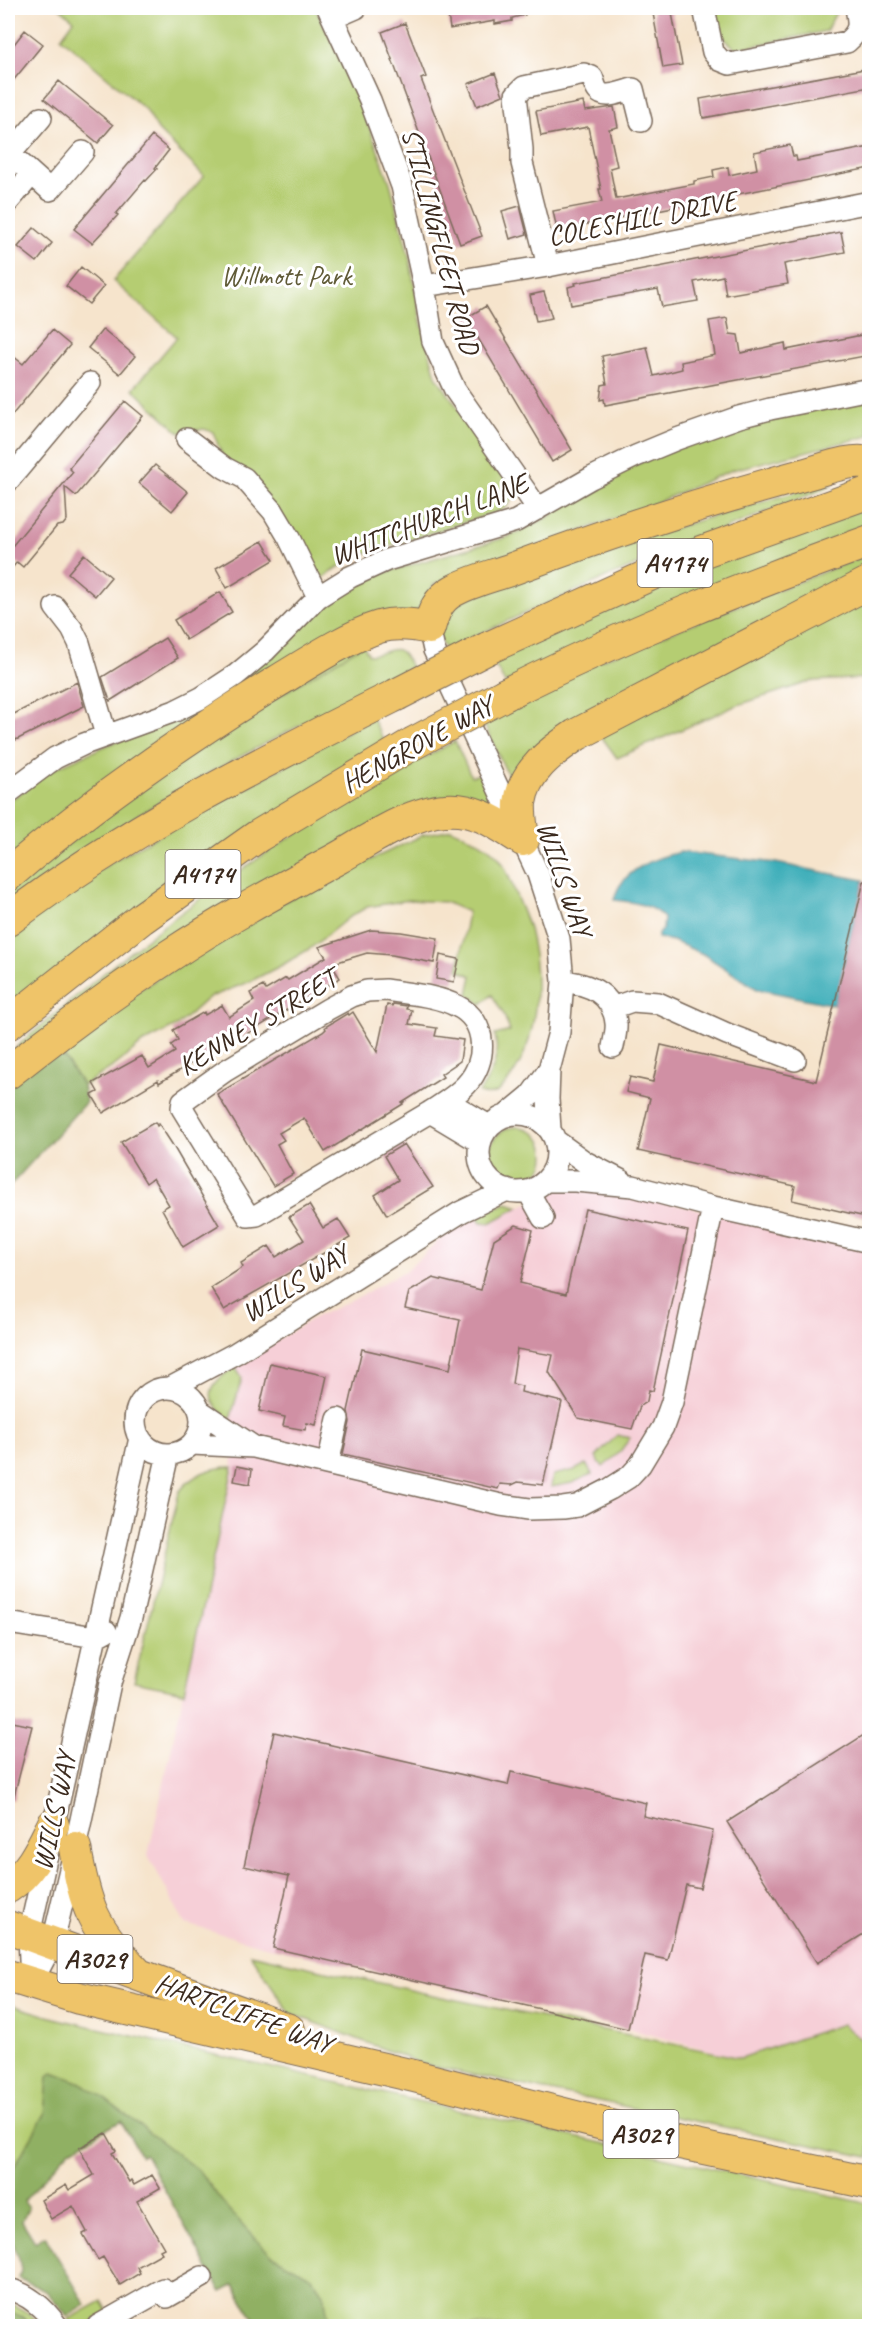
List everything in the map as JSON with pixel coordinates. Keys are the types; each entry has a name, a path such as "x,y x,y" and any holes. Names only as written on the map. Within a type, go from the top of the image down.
{"highway":[{"path":"8,875 46,842 218,718 363,633 380,627 403,624 429,628 436,607 452,591 565,549 764,486 853,462 870,463"},
{"name":"HENGROVE WAY","path":"8,920 52,888 163,817 238,775 488,648 696,554 870,492"},
{"name":"HENGROVE WAY","path":"8,1024 142,918 258,836 412,744 578,657 775,575 870,541"},
{"path":"523,840 520,804 522,792 529,778 554,750 576,735 870,582"},
{"path":"8,1072 76,1020 171,954 272,894 415,817 446,810 470,812 485,816 523,840"},
{"path":"8,1887 20,1880 36,1860 53,1825"},
{"path":"75,1848 89,1910 115,1951 138,1974"},
{"name":"HARTCLIFFE WAY","path":"30,1935 414,2076"},
{"name":"HARTCLIFFE WAY","path":"19,1980 70,1996 414,2076 666,2140 870,2183"}],"street":[{"path":"331,13 356,8"},
{"path":"704,8 713,52 720,60 730,64 847,42 856,34 859,23 856,8"},
{"name":"STILLINGFLEET ROAD","path":"331,13 370,100 402,186 424,286 433,342 455,390 538,509"},
{"path":"548,266 522,162 516,95 524,87 584,74 592,77 597,91 602,94 610,95 633,89 641,121"},
{"path":"41,118 10,154 50,190 83,152"},
{"path":"8,202 32,174"},
{"name":"COLESHILL DRIVE","path":"424,286 548,266 870,202"},
{"path":"8,481 90,383"},
{"name":"WHITCHURCH LANE","path":"8,792 55,758 106,735 175,711 201,698 236,675 265,651 318,597 335,585 387,560 516,521 591,478 636,456 739,417 870,389"},
{"path":"187,439 225,468 244,478 273,511 318,597"},
{"path":"55,607 72,629 79,643 106,735"},
{"name":"WILLS WAY","path":"429,628 434,650 538,874 559,939 563,981 560,1032 549,1070 548,1099 558,1155 556,1162 537,1186"},
{"path":"563,981 585,984 596,989 612,1008 616,1024 613,1047"},
{"name":"KENNEY STREET","path":"386,990 438,999 459,1006 470,1015 478,1027 482,1039 482,1051 477,1067 467,1084 447,1101 250,1217 246,1214 181,1105 186,1097 225,1071 328,1009 352,996 386,990"},
{"path":"612,1008 632,1001 658,1003 727,1034 795,1060"},
{"name":"WILLS WAY","path":"485,1134 498,1119 508,1114 531,1095 549,1070"},
{"path":"447,1101 485,1134"},
{"path":"429,1112 485,1134"},
{"name":"WILLS WAY","path":"508,1114 531,1115 542,1121 553,1135 585,1162 633,1186"},
{"path":"485,1134 481,1165 491,1182 507,1190"},
{"name":"WILLS WAY","path":"461,1212 476,1195 486,1175"},
{"name":"WILLS WAY","path":"170,1388 219,1363 461,1212 507,1190 575,1181 633,1186 712,1207 870,1242"},
{"path":"537,1186 543,1218"},
{"path":"192,1444 254,1447 501,1505 529,1509 577,1506 629,1477 640,1465 663,1427 672,1402 712,1207"},
{"name":"WILLS WAY","path":"197,1406 219,1363"},
{"path":"197,1406 200,1429 192,1444 182,1451 168,1454 157,1452 147,1447 140,1438 136,1428 139,1406 151,1393 170,1388 182,1391 197,1406 254,1447"},
{"path":"328,1464 338,1419"},
{"name":"WILLS WAY","path":"19,1980 140,1438"},
{"name":"WILLS WAY","path":"30,1935 75,1848 110,1683 130,1617 168,1454"},
{"path":"8,1623 95,1637 130,1617"},
{"path":"98,2326 163,2289 167,2297 202,2277"},
{"path":"8,2289 36,2303 57,2326"}],"shaded area":[{"path":"561,1189 622,1193 869,1246 869,2046 861,2048 842,2024 741,2058 628,2029 272,1948 185,1924 148,1855 233,1467 230,1420 242,1378 235,1367 315,1317 351,1301 407,1270 448,1232 476,1215 490,1223 519,1207"}],"green space":[{"name":"Willmott Park","path":"60,8 315,8 350,76 390,183 409,256 421,321 436,376 513,488 510,503 505,508 354,557 318,581 223,458 213,432 204,429 180,433 133,389 177,337 113,281 204,176 158,130 146,110 61,38 74,20"},
{"path":"714,8 838,9 826,31 736,49 718,33"},
{"path":"869,396 869,436 732,470 644,508 434,584 415,614 8,858 8,802 53,769 151,726 335,595 376,575 508,537 550,516 577,495 620,471 742,421"},
{"path":"827,483 832,486 637,564 445,650 438,636 451,604 599,550"},
{"path":"869,504 869,531 505,683 492,659 748,546"},
{"path":"869,554 869,571 569,721 542,744 512,784 482,720 601,660"},
{"path":"869,591 869,678 812,681 735,706 617,758 598,732"},
{"path":"363,645 369,655 397,650 406,658 411,667 205,775 138,815 8,903 8,890 32,870 235,722"},
{"path":"372,718 388,748 8,1018 8,933 116,859"},
{"path":"455,741 471,776 487,773 504,812 470,799 8,1054 114,964 207,893 329,813"},
{"path":"451,829 485,846 501,861 529,929 533,948 535,1008 527,1046 509,1080 493,1094 479,1093 494,1066 495,1035 510,1031 492,995 481,1004 468,994 472,976 458,970 468,912 445,902 409,900 367,907 348,918 311,948 284,964 251,981 208,998 178,1025 143,1043 117,1064 83,1086 54,1042 284,901 423,835"},
{"path":"54,1042 83,1086 86,1102 8,1188 8,1083"},
{"path":"517,1127 528,1129 537,1135 543,1144 545,1155 543,1166 537,1175 528,1181 517,1183 506,1181 497,1175 491,1166 489,1155 491,1144 497,1135 506,1129"},
{"path":"507,1203 519,1207 490,1223 481,1222 476,1215"},
{"path":"235,1367 242,1378 230,1420 215,1405 212,1392 219,1380"},
{"path":"617,1435 630,1438 619,1453 603,1467 596,1457"},
{"path":"586,1464 592,1474 572,1483 551,1487 553,1475 575,1470"},
{"path":"233,1467 184,1692 134,1682 179,1492 196,1476 217,1468"},
{"path":"250,1954 437,1996 741,2058 842,2024 869,2046 869,2157 425,2065 290,2013"},
{"path":"8,2004 58,2019 869,2204 869,2326 750,2326 749,2324 740,2326 258,2326 234,2285 221,2292 145,2154 141,2156 121,2121 69,2150 24,2201 8,2199"},
{"path":"53,2072 79,2082 96,2092 199,2171 227,2208 271,2255 312,2277 324,2295 330,2326 258,2326 234,2285 221,2292 145,2154 141,2156 121,2121 69,2150 24,2201 28,2208 22,2221 35,2242 45,2236 86,2305 68,2316 47,2292 19,2278 21,2270 19,2258 8,2232 8,2177 45,2114 48,2076"},
{"path":"102,2301 109,2313 84,2326 73,2326 69,2319"},
{"path":"8,2302 30,2314 41,2326 33,2326 22,2317 8,2311"},
{"path":"8,2311 22,2317 33,2326 8,2326"}],"water":[{"path":"681,852 776,863 864,880 835,1005 757,989 703,954 673,941 658,938 658,934 663,929 664,918 659,913 634,903 614,900 623,881 631,873 650,862"}],"building":[{"path":"447,8 524,8 525,15 512,18 512,21 495,24 495,21 450,29"},
{"path":"652,8 671,8 682,65 663,68"},
{"path":"405,23 426,77 421,79 482,236 460,244 382,32"},
{"path":"25,30 43,44 8,87 8,52"},
{"path":"870,68 870,87 703,118 700,99"},
{"path":"495,73 503,95 477,106 468,84"},
{"path":"59,81 113,125 98,143 44,99"},
{"path":"583,102 585,111 614,107 618,127 609,129 617,166 610,168 616,199 694,184 694,181 714,177 713,170 728,167 729,175 757,169 754,152 790,145 797,161 870,147 870,168 557,230 553,211 602,202 599,189 601,189 588,127 541,136 536,111"},
{"path":"152,136 169,150 155,168 157,169 92,243 74,229"},
{"path":"520,206 527,234 510,239 502,211"},
{"path":"34,228 52,243 37,262 18,247"},
{"path":"841,232 845,252 784,264 788,284 726,295 723,276 694,282 698,301 662,307 658,289 571,305 568,287 576,285 575,283"},
{"path":"81,267 104,286 89,304 66,286"},
{"path":"544,292 552,318 536,321 530,295"},
{"path":"486,306 572,450 552,462 466,318"},
{"path":"727,318 730,334 738,335 741,353 785,343 786,350 867,334 870,355 605,405 604,399 600,400 602,385 607,384 602,356 647,347 654,376 682,369 681,362 715,355 709,321"},
{"path":"103,329 135,356 120,374 88,348"},
{"path":"52,330 70,345 8,420 8,352 23,364"},
{"path":"125,401 143,416 76,496 65,487 67,520 63,525 57,526 23,567 17,562 8,573 8,551 73,472 69,468"},
{"path":"155,465 188,492 172,511 139,483"},
{"path":"262,541 274,560 227,588 216,568"},
{"path":"84,554 111,577 95,596 68,573"},
{"path":"220,592 232,612 186,640 174,620"},
{"path":"165,638 178,658 110,701 102,677"},
{"path":"77,682 84,706 16,740 8,723 8,717"},
{"path":"864,881 870,882 870,1218 792,1200 795,1186 638,1151 650,1098 626,1092 630,1077 653,1082 661,1045 816,1081"},
{"path":"371,930 438,938 434,963 367,953 331,964 340,978 200,1062 198,1059 159,1083 158,1080 103,1113 92,1095 98,1092 93,1083 142,1056 149,1068 175,1052 171,1045 178,1040 173,1030 204,1012 205,1015 222,1005 229,1017 254,1001 250,993 263,986 266,990 286,978 288,980 326,957 319,947"},
{"path":"440,955 459,959 454,982 436,979"},
{"path":"393,1004 407,1006 406,1009 412,1010 409,1024 437,1028 435,1036 463,1040 460,1061 441,1074 443,1077 403,1104 325,1152 304,1118 279,1133 284,1140 277,1144 293,1174 273,1186 217,1094 323,1032 325,1027 348,1013 349,1015 353,1012 377,1052 387,1005 392,1006"},
{"path":"155,1122 157,1126 159,1124 172,1144 219,1225 183,1247 162,1209 169,1205 153,1178 146,1183 121,1142"},
{"path":"404,1144 433,1187 387,1215 375,1195 398,1180 384,1156"},
{"path":"309,1205 323,1228 338,1219 350,1238 224,1310 211,1288 243,1267 241,1263 269,1246 276,1257 304,1240 289,1217"},
{"path":"585,1209 688,1231 653,1391 649,1390 647,1401 640,1406 632,1429 578,1418 549,1372 553,1355 517,1349 512,1384 522,1386 521,1392 562,1402 543,1485 518,1482 512,1485 500,1484 498,1489 343,1454 350,1422 348,1411 362,1349 450,1369 460,1320 405,1308 409,1292 433,1278 481,1290 494,1239 516,1225 533,1230 520,1283 566,1294"},
{"path":"270,1363 327,1376 316,1425 307,1423 305,1430 283,1426 285,1417 259,1411"},
{"path":"237,1466 252,1469 250,1484 234,1481"},
{"path":"8,1721 32,1726 13,1800 8,1799"},
{"path":"870,1731 870,1930 817,1963 727,1822"},
{"path":"274,1732 508,1785 511,1772 646,1803 643,1816 713,1831 700,1888 686,1885 668,1960 645,1955 628,2029 273,1948 289,1876 244,1866"},
{"path":"106,2133 116,2151 112,2153 129,2182 131,2180 134,2185 152,2175 160,2188 137,2201 164,2248 160,2250 162,2253 137,2267 140,2273 120,2285 103,2257 98,2260 83,2234 87,2232 73,2206 51,2219 41,2200 66,2185 69,2190 94,2175 79,2148"}]}
